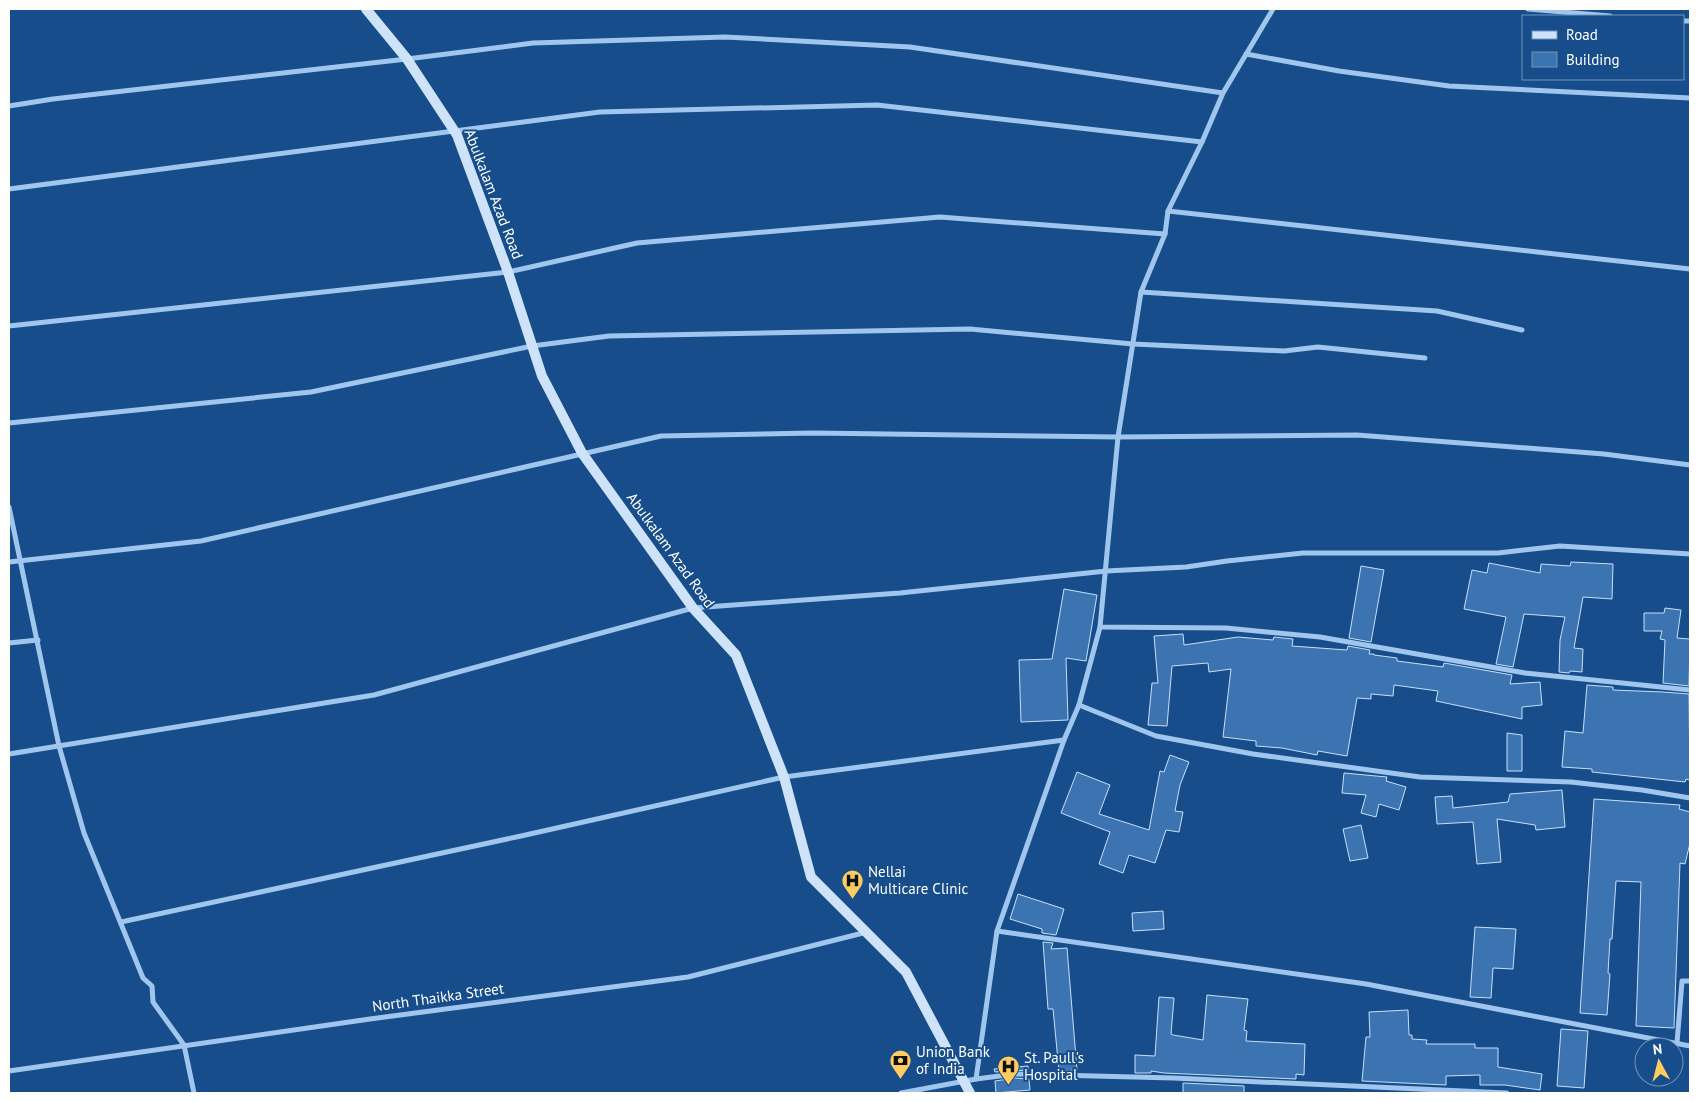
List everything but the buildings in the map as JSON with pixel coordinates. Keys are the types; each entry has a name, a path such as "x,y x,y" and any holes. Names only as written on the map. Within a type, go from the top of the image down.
{"main road":[{"name":"Abulkalam Azad Road","path":"366,9 407,59 454,131 508,272 542,376 582,453 693,608 736,655 784,777 811,877 906,972 970,1093"}],"street":[{"path":"976,1079 997,931 1064,740 1079,706 1100,627 1118,437 1141,292 1164,234 1168,211 1202,142 1222,93 1273,9"},
{"path":"1528,9 1598,15"},
{"path":"9,106 53,99 407,59 533,42 725,37 910,47 1222,93"},
{"path":"1246,54 1338,71 1449,86 1690,98"},
{"path":"9,189 600,112 877,105 1202,142"},
{"path":"1168,211 1690,269"},
{"path":"9,326 508,272 637,243 940,217 1164,234"},
{"path":"1141,292 1437,311 1522,330"},
{"path":"9,424 311,392 532,346 609,336 970,329 1133,344 1284,351 1318,347 1425,358"},
{"path":"9,562 201,541 661,436 813,433 1118,437 1357,435 1604,454 1690,465"},
{"path":"9,507 59,746 84,833 143,978 152,986 153,1002 184,1045 194,1093"},
{"path":"9,754 374,695 693,608 900,593 1106,571 1139,571 1186,567 1227,560 1303,553 1498,553 1560,546 1690,554"},
{"path":"1100,627 1226,628 1320,637 1524,673 1690,690"},
{"path":"9,643 38,640"},
{"path":"1079,706 1156,736 1253,754 1420,777 1571,782 1642,790 1690,798"},
{"path":"121,922 784,777 1064,740"},
{"path":"997,931 1366,984 1645,1037"},
{"name":"North Thaikka Street","path":"9,1070 370,1018 688,977 868,932"},
{"path":"1677,1037 1682,980 1690,981"},
{"path":"902,1093 976,1079 1016,1074 1173,1078 1507,1093"}],"place":[{"name":"Nellai Multicare Clinic","path":"852,899"},
{"name":"Union Bank of India","path":"900,1079"},
{"name":"St. Paull's Hospital","path":"1008,1085"}]}
